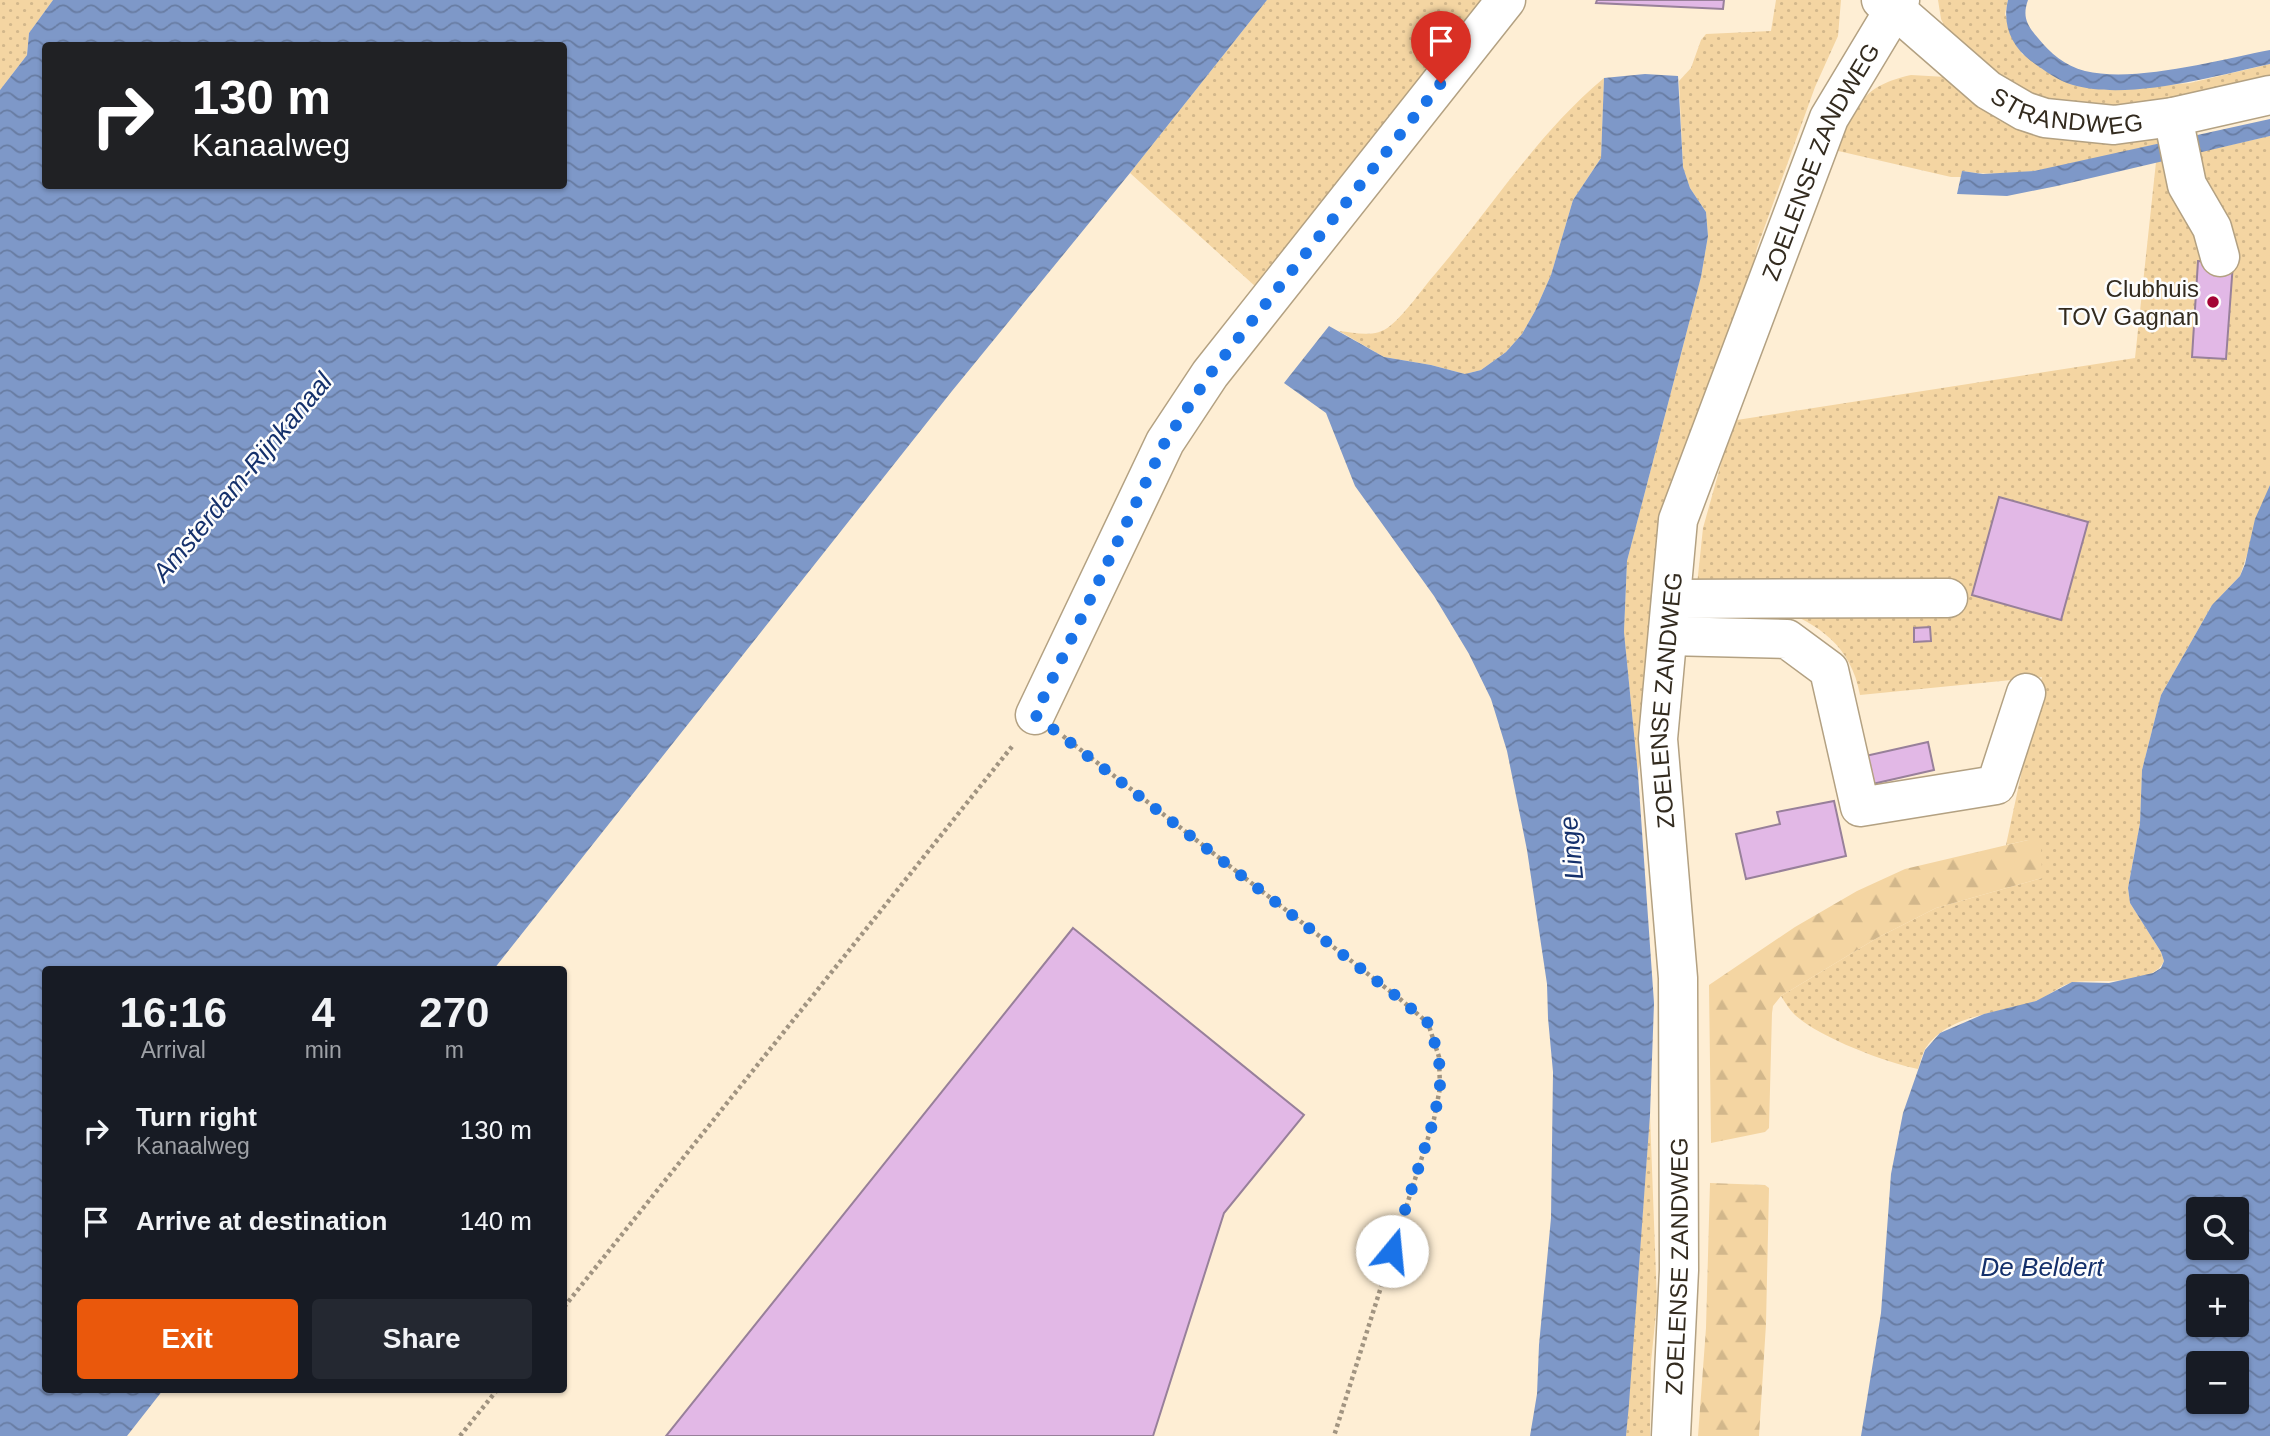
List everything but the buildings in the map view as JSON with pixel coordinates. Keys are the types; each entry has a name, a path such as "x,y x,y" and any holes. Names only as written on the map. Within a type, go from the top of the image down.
{"street":[{"path":"1035,715 1165,442 1210,374 1506,0"},
{"name":"STRANDWEG","path":"1892,3 1988,90 2024,111 2045,118 2114,125 2174,121 2270,95"},
{"name":"ZOELENSE ZANDWEG","path":"1671,1436 1679,1270 1678,978 1658,739 1678,520 1829,118 1892,3"},
{"path":"2174,121 2187,186 2212,228 2220,257"},
{"path":"1671,598 1948,598"},
{"path":"1668,636 1787,639 1829,670 1860,807 1996,785 2026,693"}],"path":[{"path":"567,1303 1001,763 1035,715 1390,990 1428,1023 1439,1056 1440,1087 1434,1119 1334,1436"},
{"path":"460,1436 495,1393"}],"green space":[{"path":"0,0 53,0 29,33 27,55 0,90"},
{"path":"1267,0 1484,0 1256,287 1130,173"},
{"path":"1776,0 1841,0 1838,36 1815,87 1757,248 1647,715 1638,774 1624,632 1627,561 1701,277 1708,236 1706,212 1690,188 1683,167 1679,81 1691,68 1701,40 1706,34 1771,31"},
{"path":"1938,0 2008,0 2005,14 2022,54 2112,90 2190,83 2270,64 2270,88 2159,111 2022,100 1948,33 1941,19"},
{"path":"1911,75 1946,77 2165,126 2167,142 2064,166 2012,173 1962,171 1961,177 1834,150 1855,111 1870,92 1881,85"},
{"path":"1604,78 1601,158 1573,200 1551,275 1535,311 1522,334 1506,352 1481,370 1465,374 1384,357 1339,331 1379,332 1396,320 1536,147"},
{"path":"2270,136 2270,485 2240,576 2212,605 2161,695 2142,770 2140,823 2128,888 2130,903 2164,961 2148,975 2124,980 2070,983 2036,1001 1961,1021 1935,1037 1925,1049 1918,1069 1870,1055 1835,1040 1805,1023 1794,1014 1781,996 1877,938 1936,908 2042,878 2028,840 2006,845 2042,677 1860,695 1852,668 1838,646 1820,630 1774,607 1697,585 1703,528 1728,439 1737,420 2135,358 2156,162"},
{"path":"2028,840 2041,842 2042,878 1936,908 1877,938 1781,996 1773,1006 1772,1013 1769,1128 1765,1132 1711,1143 1709,985 1795,927 1857,891 1905,869"},
{"path":"1650,1115 1657,1303 1651,1362 1650,1436 1626,1436"},
{"path":"1710,1183 1765,1185 1769,1188 1766,1324 1759,1436 1698,1436 1706,1328"}],"water":[{"name":"Amsterdam-Rijnkanaal","path":"53,0 1267,0 952,391 496,966 42,966 42,1393 161,1393 127,1436 0,1436 0,90 27,55 29,33"},
{"path":"2008,0 2028,0 2026,16 2034,33 2058,58 2085,71 2105,74 2152,72 2270,50 2270,64 2145,89 2095,89 2073,85 2046,71 2018,49 2007,26"},
{"name":"Linge","path":"1645,74 1678,76 1683,167 1690,188 1706,212 1708,236 1701,277 1627,561 1624,632 1638,774 1654,1003 1650,1115 1629,1404 1626,1436 1530,1436 1537,1394 1551,1218 1553,1072 1547,984 1527,850 1507,751 1491,699 1469,654 1434,596 1355,486 1326,413 1284,383 1329,326 1384,357 1465,374 1481,370 1506,352 1522,334 1535,311 1551,275 1573,200 1601,158 1604,78"},
{"path":"2270,119 2270,136 2007,196 1957,194 1962,171 1983,174 2034,171"},
{"name":"De Beldert","path":"2270,485 2270,1436 1861,1436 1881,1313 1891,1174 1903,1113 1925,1050 1940,1033 1984,1014 2036,1001 2072,982 2109,983 2153,973 2161,968 2164,961 2161,952 2130,903 2128,888 2140,823 2142,770 2161,695 2212,605 2240,576 2255,519"}],"place":[{"name":"Clubhuis TOV Gagnan","path":"2213,302"}],"route":[{"path":"1392,1251 1434,1119 1440,1087 1439,1056 1428,1023 1035,715 1165,442 1210,374 1441,83"}]}
